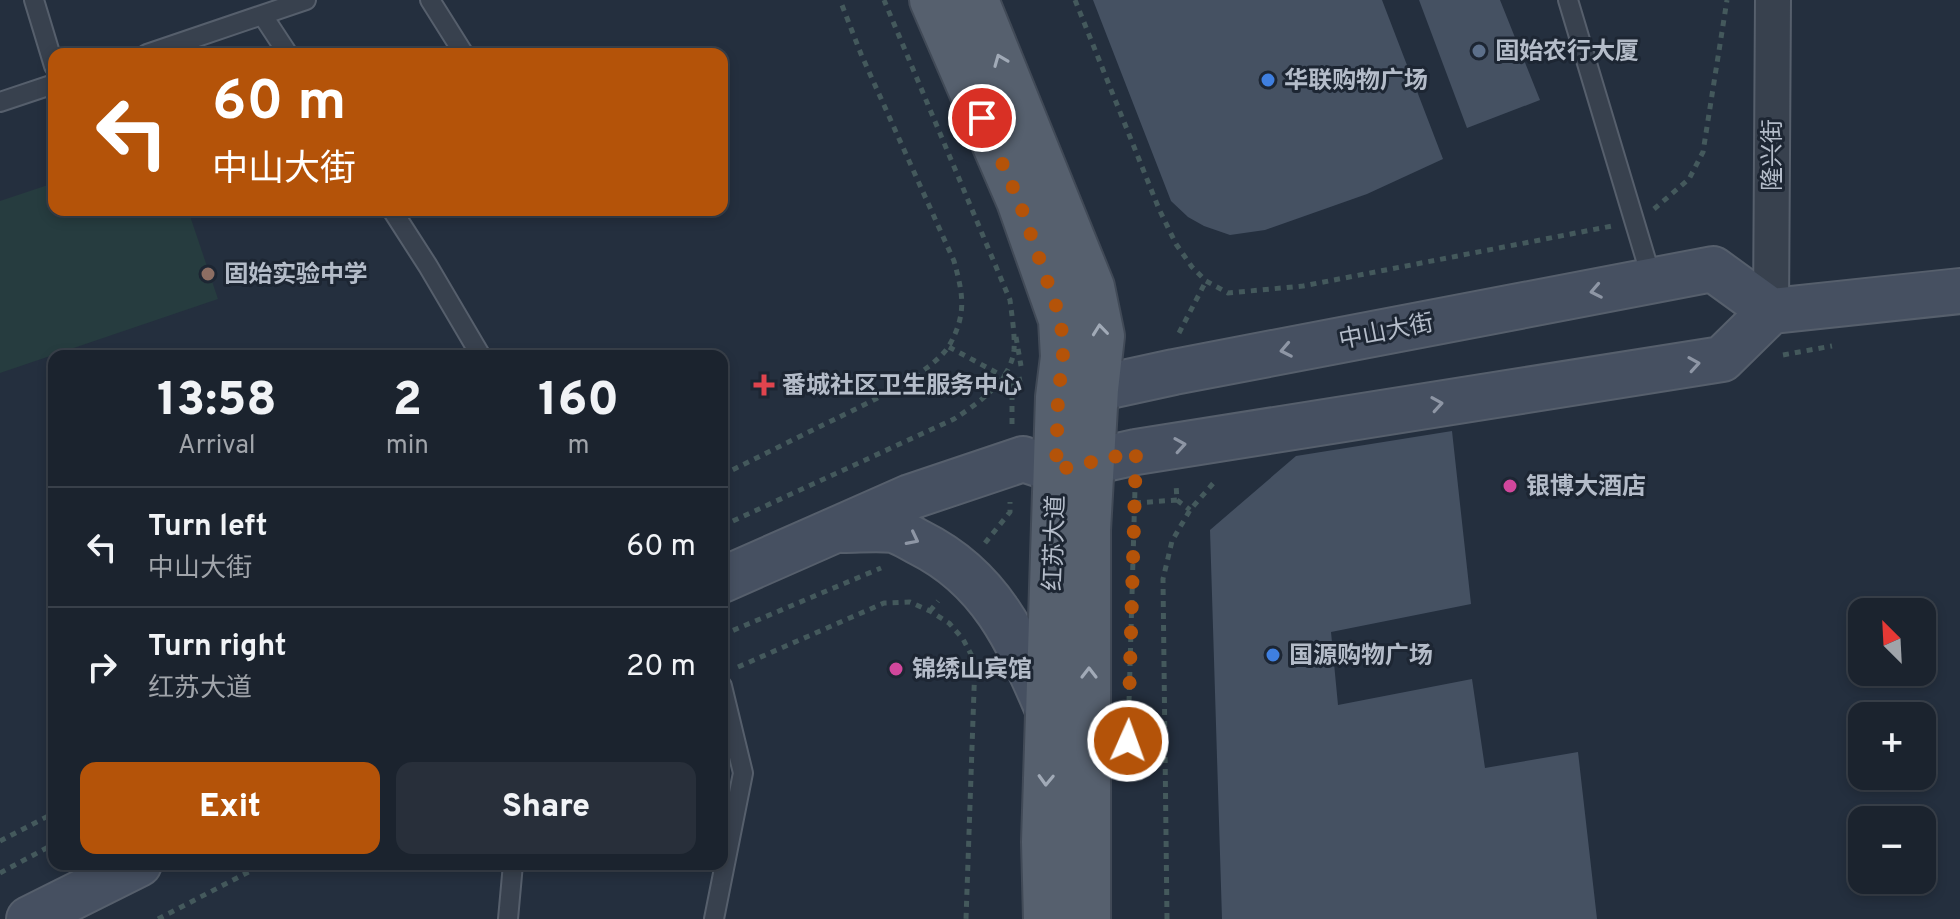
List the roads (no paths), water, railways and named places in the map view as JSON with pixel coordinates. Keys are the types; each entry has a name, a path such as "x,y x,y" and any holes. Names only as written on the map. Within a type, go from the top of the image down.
{"main road":[{"name":"红苏大道","path":"932,0 1019,201 1061,320 1063,357 1077,393"},
{"name":"红苏大道","path":"976,0 1092,287 1102,336 1077,393 1057,464 1044,842 1046,919"},
{"name":"中山大街","path":"1077,393 1141,378 1713,269 1771,311"},
{"path":"728,577 910,497 1057,464 1722,359 1771,311 1960,291"},
{"name":"红苏大道","path":"1057,464 1088,530 1088,919"},
{"path":"837,530 895,530 963,570 990,598 1020,646 1048,710"},
{"path":"29,919 127,870"}],"street":[{"name":"隆兴街","path":"1771,311 1773,0"}],"lane":[{"path":"34,0 49,48"},
{"path":"165,48 306,0"},
{"path":"430,0 460,48"},
{"path":"1568,0 1652,280"},
{"path":"263,16 284,48"},
{"path":"0,102 48,86"},
{"path":"396,216 477,350"},
{"path":"728,711 743,773 728,849"},
{"path":"508,919 512,870"},
{"path":"714,919 724,870"}],"place":[{"name":"固始农行大厦","path":"1479,51"},
{"name":"华联购物广场","path":"1268,80"},
{"name":"固始实验中学","path":"208,274"},
{"name":"番城社区卫生服务中心","path":"764,385"},
{"name":"银博大酒店","path":"1510,486"},
{"name":"国源购物广场","path":"1273,655"},
{"name":"锦绣山宾馆","path":"896,669"}]}
